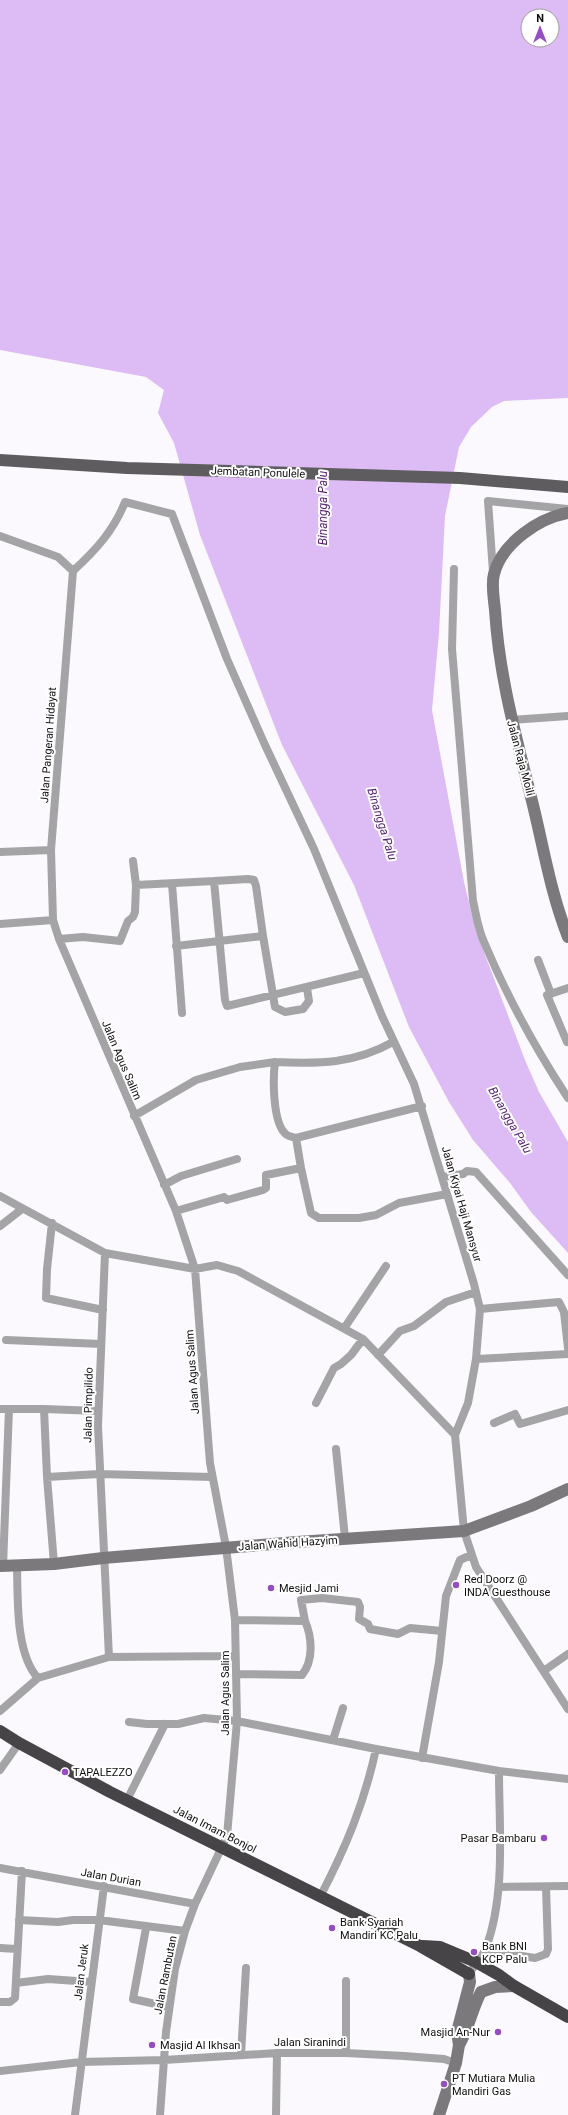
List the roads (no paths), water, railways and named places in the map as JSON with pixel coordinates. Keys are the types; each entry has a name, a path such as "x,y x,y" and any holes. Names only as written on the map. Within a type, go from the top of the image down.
{"highway":[{"name":"Jalan Imam Bonjol","path":"0,1731 19,1743 127,1800 420,1946 469,1974"},
{"name":"Jalan Imam Bonjol","path":"420,1946 440,1947 476,1962 568,2017"}],"main road":[{"name":"Jembatan Ponulele","path":"0,460 127,468 460,478 568,487"}],"street":[{"path":"494,575 488,501 568,509"},
{"name":"Jalan Kiyai Haji Mansyur","path":"73,571 92,554 107,536 116,523 125,502 172,514 227,659 265,745 314,849 364,973 393,1042 408,1070 422,1106 480,1309 476,1359 468,1403 455,1435"},
{"path":"494,575 502,556 518,539 530,529 549,519 568,513"},
{"path":"0,536 58,557 73,571"},
{"path":"454,569 452,649 473,901 483,941 527,1028 550,1070 568,1098"},
{"name":"Jalan Pangeran Hidayat","path":"53,920 51,850 73,571"},
{"name":"Jalan Raja Moili","path":"494,575 499,651 511,720 552,886 568,937"},
{"path":"511,720 568,716"},
{"path":"0,852 51,850"},
{"path":"59,939 83,937 120,941 128,921 135,915 136,885 133,861"},
{"path":"136,885 172,884 248,878 254,880 272,997 275,1007 285,1012 303,1009 308,1003 307,988"},
{"path":"214,881 226,1005 232,1006 272,997 364,973"},
{"path":"172,884 182,1013"},
{"path":"0,924 53,920"},
{"name":"Jalan Agus Salim","path":"53,920 59,939 176,1211 195,1269 212,1477 226,1547 235,1620 237,1721 232,1794 227,1836 222,1847"},
{"path":"176,946 263,936"},
{"path":"538,960 551,994"},
{"path":"567,1042 547,995 568,988"},
{"path":"134,1116 196,1080 240,1067 275,1062 323,1063 357,1058 377,1051 393,1042"},
{"path":"275,1062 274,1095 280,1124 287,1135 296,1138 422,1106"},
{"path":"296,1138 311,1213 319,1218 336,1219 376,1215 399,1202 447,1194"},
{"path":"164,1185 181,1176 237,1159"},
{"path":"176,1211 224,1197 227,1200 263,1190 266,1188 266,1175 301,1168"},
{"path":"443,1177 463,1174 467,1171 476,1172 568,1275"},
{"path":"0,1196 105,1253 195,1269 217,1265 238,1271 347,1328 362,1338 455,1435 464,1531 471,1555 476,1567 568,1708"},
{"path":"0,1226 22,1208"},
{"path":"52,1223 46,1298 103,1310"},
{"name":"Jalan Pimpilido","path":"105,1253 98,1411 99,1474 109,1657"},
{"path":"347,1328 386,1266"},
{"path":"378,1355 400,1331 414,1326 446,1302 476,1292"},
{"path":"480,1309 559,1302 564,1312 568,1348"},
{"path":"316,1403 334,1368 351,1355 362,1338"},
{"path":"6,1340 101,1344"},
{"path":"476,1359 568,1354"},
{"path":"0,1409 98,1411"},
{"path":"2,1566 9,1409"},
{"path":"44,1409 47,1477 54,1564"},
{"path":"494,1423 515,1414 520,1424 568,1410"},
{"path":"336,1449 345,1538"},
{"path":"47,1477 99,1474 212,1477"},
{"name":"Jalan Wahid Hazyim","path":"2,1566 54,1564 226,1547 464,1531 531,1506 568,1489"},
{"path":"422,1758 439,1662 446,1596 460,1560 471,1555"},
{"path":"17,1566 20,1625 24,1648 28,1661 38,1678"},
{"path":"236,1674 302,1675 305,1671 311,1641 301,1600 322,1598 358,1602 360,1607 359,1619 368,1624 370,1629 398,1634 410,1628 442,1631"},
{"path":"235,1620 305,1621"},
{"path":"544,1670 568,1654"},
{"path":"0,1711 38,1678 109,1657 236,1656"},
{"path":"333,1740 343,1708"},
{"path":"129,1722 164,1724 186,1723 204,1718 237,1721 376,1750 499,1771 568,1779"},
{"path":"127,1800 164,1724"},
{"path":"0,1770 19,1743"},
{"path":"320,1897 360,1811 368,1788 376,1750"},
{"path":"439,2115 456,2063 459,2045 457,2032 470,1982 469,1974 485,1950 493,1924 498,1888 499,1771"},
{"name":"Jalan Rambutan","path":"160,2115 166,2035 175,1969 185,1931 222,1847"},
{"name":"Jalan Durian","path":"0,1868 196,1904"},
{"path":"0,2002 13,2001 15,1998 22,1871"},
{"name":"Jalan Jeruk","path":"75,2115 80,2062 104,1886"},
{"path":"485,1950 535,1958 546,1954 548,1949 546,1886"},
{"path":"498,1888 568,1886"},
{"path":"19,1920 58,1922 73,1920 99,1920 146,1928 185,1931"},
{"path":"146,1928 133,1999 169,2007"},
{"path":"0,1948 17,1949"},
{"path":"241,2055 246,1968"},
{"path":"16,1983 48,1980 91,1982"},
{"path":"346,1981 346,2053"},
{"path":"459,2045 466,2034 475,2003 481,1992 496,1987 514,1986"},
{"path":"276,2115 277,2053"},
{"name":"Jalan Siranindi","path":"0,2071 80,2062 164,2060 277,2053 346,2053 431,2058 456,2063"}],"place":[{"name":"Red Doorz @ INDA Guesthouse","path":"456,1585"},
{"name":"Mesjid Jami","path":"271,1588"},
{"name":"TAPALEZZO","path":"65,1772"},
{"name":"Pasar Bambaru","path":"544,1838"},
{"name":"Bank Syariah Mandiri KC Palu","path":"332,1928"},
{"name":"Bank BNI KCP Palu","path":"474,1952"},
{"name":"Masjid An-Nur","path":"498,2032"},
{"name":"Masjid Al Ikhsan","path":"152,2045"},
{"name":"PT Mutiara Mulia Mandiri Gas","path":"444,2084"}],"water label":[{"name":"Binangga Palu","path":"323,508"},
{"name":"Binangga Palu","path":"382,824"},
{"name":"Binangga Palu","path":"510,1120"}]}
